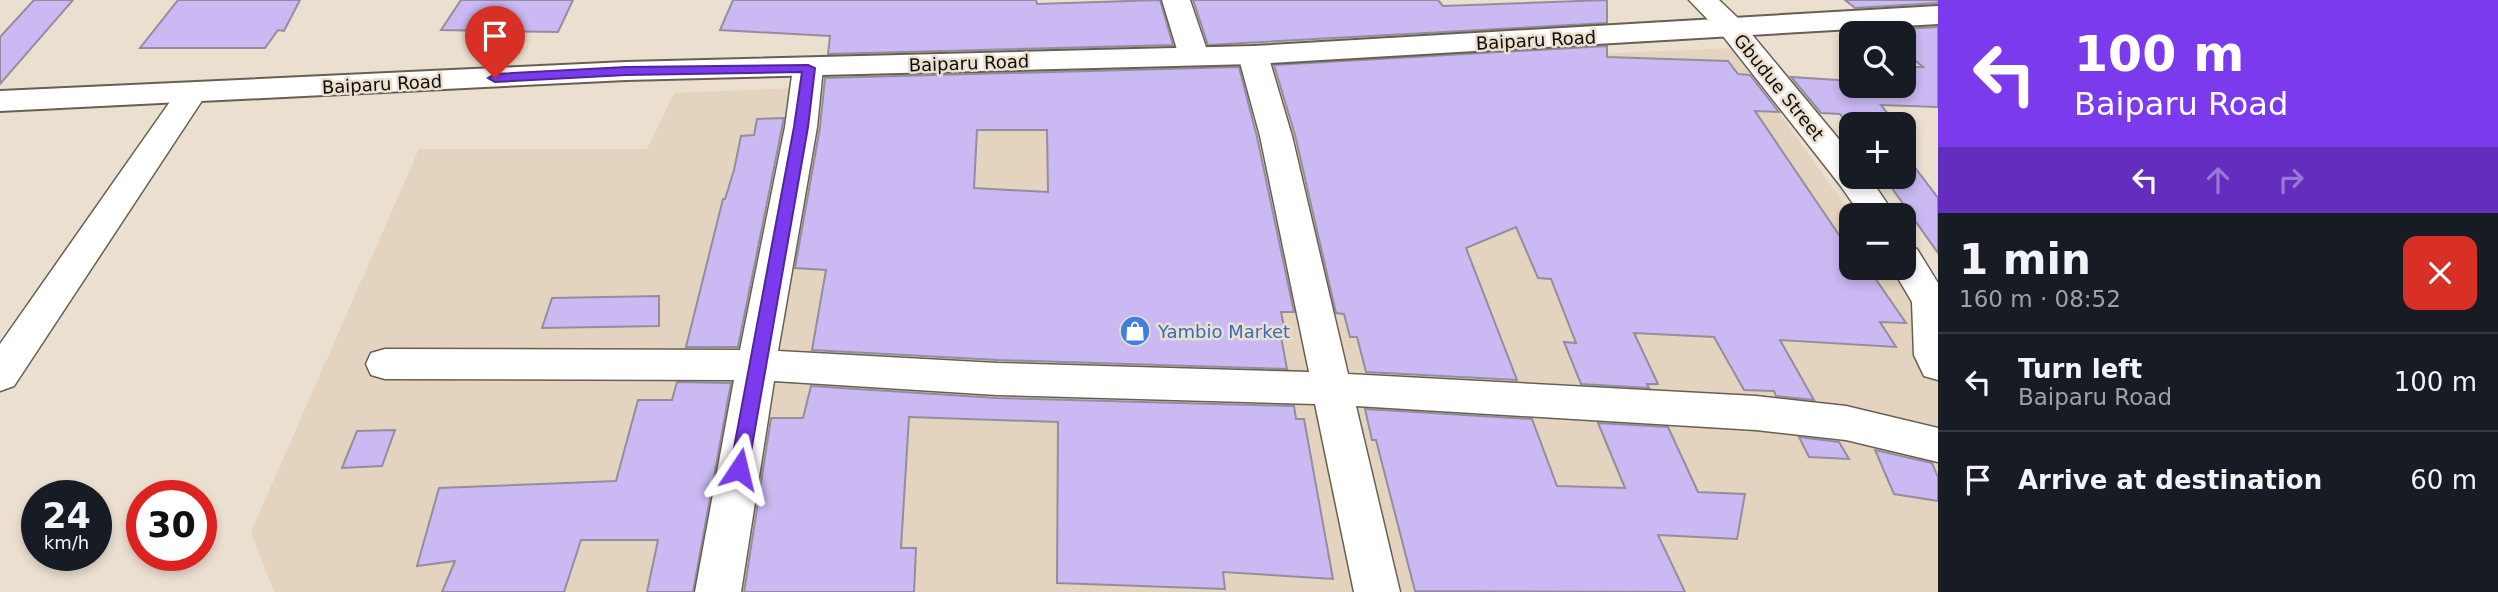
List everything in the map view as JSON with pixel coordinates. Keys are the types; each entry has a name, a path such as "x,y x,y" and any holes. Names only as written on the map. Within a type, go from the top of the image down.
{"street":[{"path":"1176,0 1194,56"},
{"name":"Gbudue Street","path":"1703,0 1729,25 1839,161"},
{"name":"Baiparu Road","path":"0,101 626,71 1253,55 1612,36 1729,25 1938,15"},
{"path":"1253,55 1276,136 1377,592"},
{"path":"718,592 801,127 808,68"},
{"path":"0,375 192,93"},
{"path":"1916,278 1930,301 1933,355 1938,365"},
{"path":"385,364 758,365 997,379 1333,389 1756,413 1846,423 1938,446"}],"shaded area":[{"name":"Yambio Market","path":"1733,48 1843,203 1839,203 1839,280 1898,280 1925,318 1938,344 1938,592 274,592 251,532 419,149 647,149 674,93"}],"building":[{"path":"34,0 73,0 0,84 0,37"},
{"path":"178,0 300,0 284,31 278,30 265,48 140,48"},
{"path":"461,0 573,0 558,32 441,30"},
{"path":"733,0 1036,0 1037,4 1160,0 1173,45 828,54 830,36 720,30"},
{"path":"1193,0 1438,0 1443,6 1607,0 1607,23 1208,45"},
{"path":"1845,0 1938,0 1938,3 1855,8"},
{"path":"1938,27 1938,107 1881,105 1887,112 1821,113 1791,77 1839,80 1839,98 1916,98 1916,67 1923,67 1916,61 1916,28"},
{"path":"1607,46 1607,57 1728,61 1738,74 1750,75 1779,112 1755,111 1839,235 1839,280 1876,280 1906,323 1880,322 1896,347 1780,340 1814,400 1776,396 1774,391 1744,390 1714,337 1634,333 1658,384 1647,384 1649,388 1581,384 1564,342 1576,343 1551,279 1538,278 1516,227 1466,248 1517,380 1366,372 1357,337 1350,337 1344,314 1336,313 1295,135 1274,65"},
{"path":"1239,67 1257,137 1294,312 1281,312 1285,331 1280,331 1287,369 997,360 812,350 826,270 795,268 820,127 825,78","holes":["977,130 1047,130 1048,192 974,188"]},
{"path":"784,118 738,347 686,347 741,136 754,135 757,119"},
{"path":"1916,169 1938,198 1938,253 1916,222 1916,203 1902,203 1893,189 1916,189"},
{"path":"659,296 659,326 542,328 552,298"},
{"path":"677,382 731,383 693,592 647,592 658,540 581,540 564,592 442,592 455,561 417,566 439,488 616,481 638,400 672,400"},
{"path":"811,386 997,398 1294,406 1296,419 1304,419 1333,579 1223,572 1225,589 1057,583 1058,422 909,417 901,548 916,548 914,592 744,592 771,418 803,418"},
{"path":"1365,409 1532,419 1557,486 1625,488 1598,423 1668,427 1698,492 1745,494 1737,539 1658,535 1685,592 1415,591 1376,440 1372,440"},
{"path":"395,430 382,466 342,468 357,431"},
{"path":"1799,437 1839,442 1849,459 1809,457"},
{"path":"1875,450 1932,463 1938,477 1938,501 1894,494"}],"place":[{"name":"Yambio Market","path":"1135,331"}],"route":[{"path":"495,78 626,71 808,68 801,127 739,469"}]}
